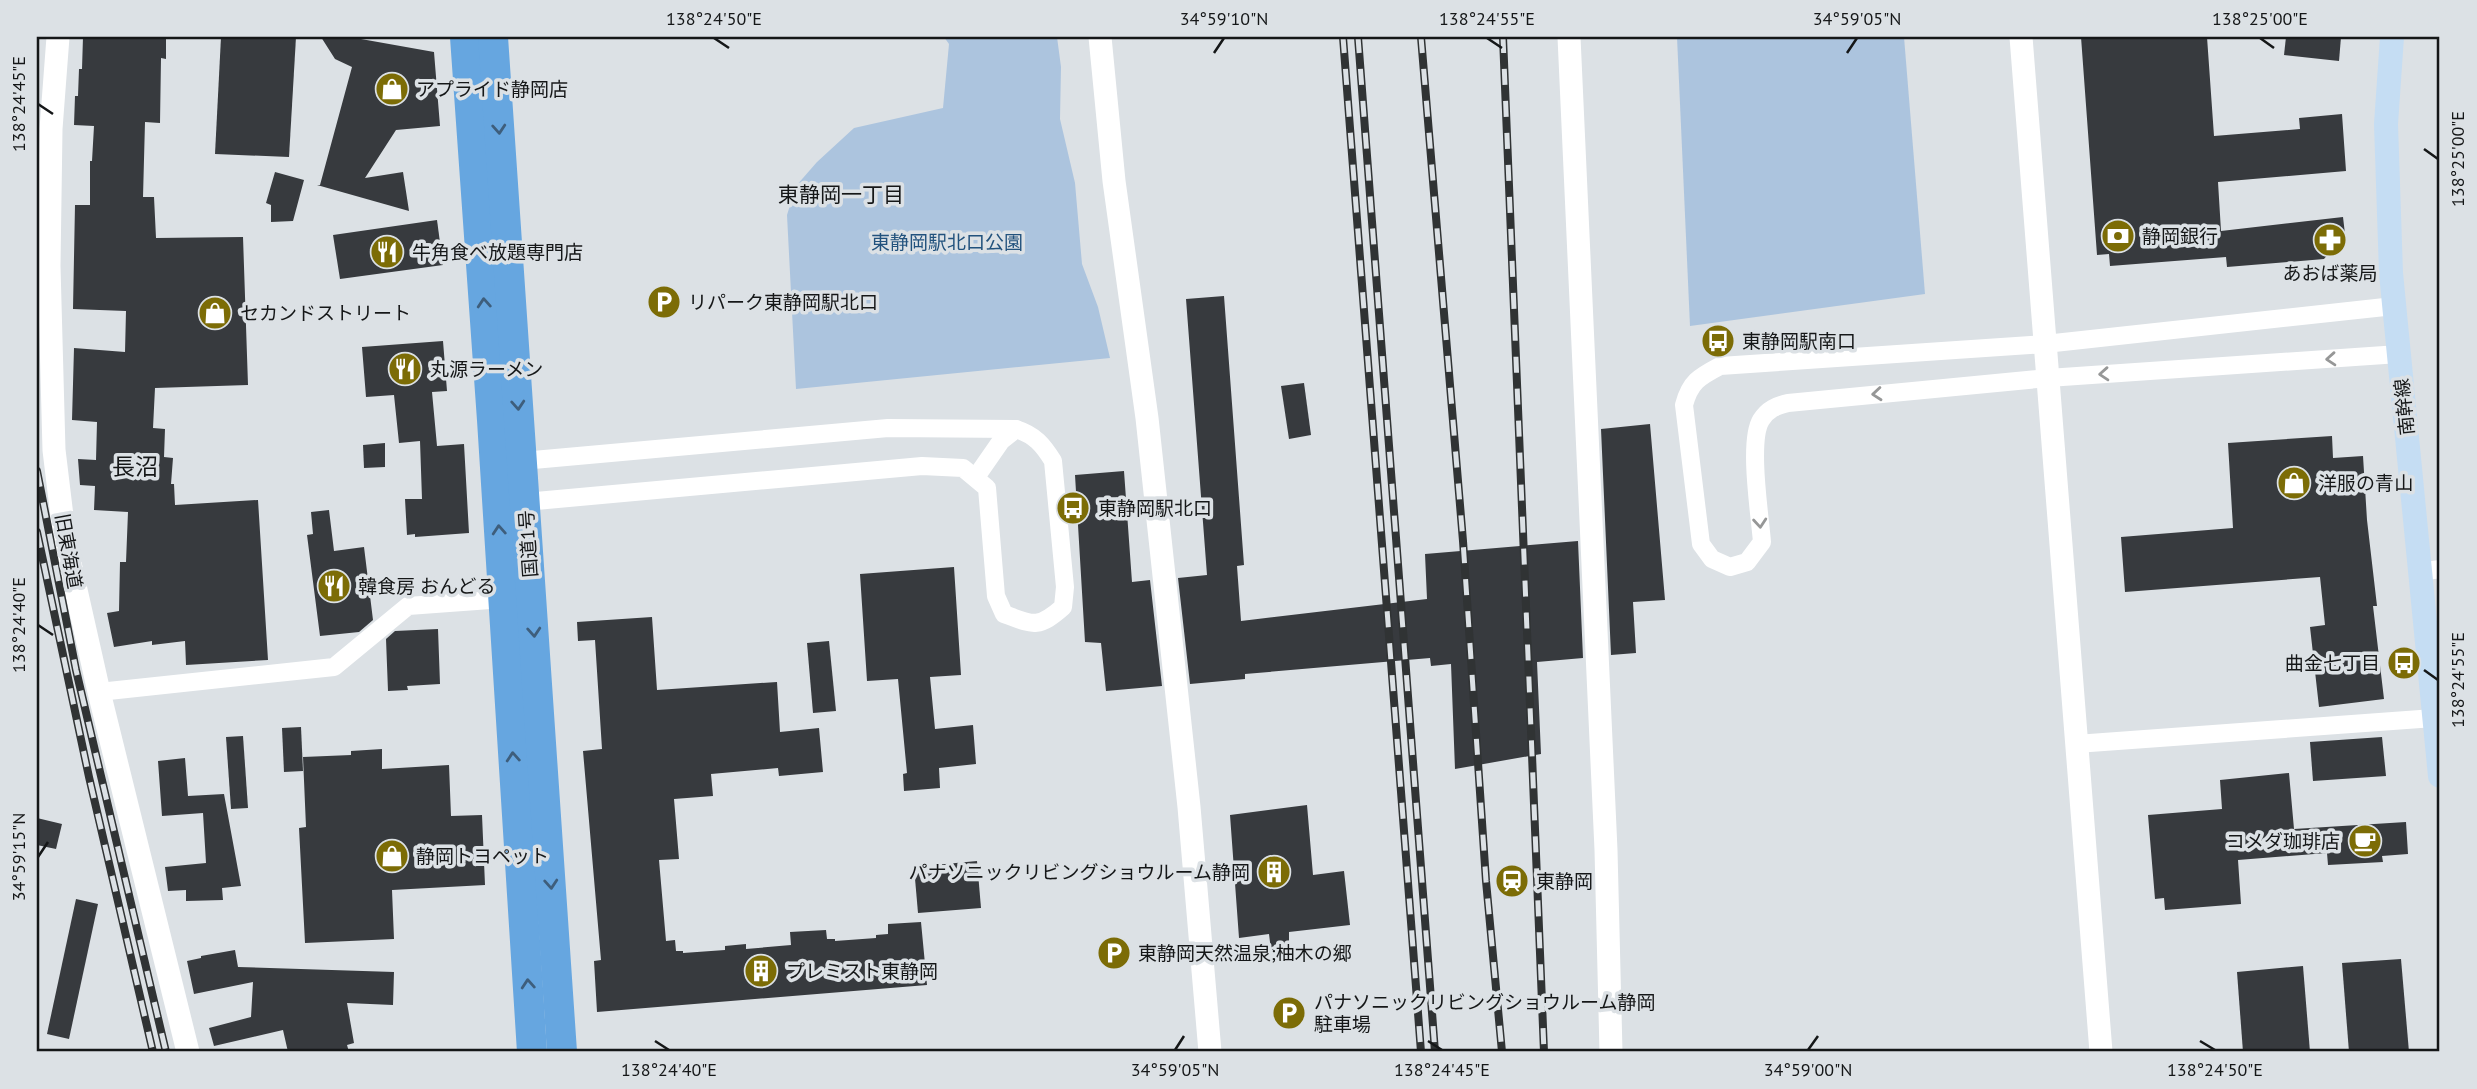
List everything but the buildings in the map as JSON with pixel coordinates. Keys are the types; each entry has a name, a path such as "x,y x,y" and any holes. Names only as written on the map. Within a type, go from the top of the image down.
{"highway":[{"name":"国道1号","path":"465,37 532,1052"},
{"name":"国道1号","path":"493,37 562,1052"}],"main road":[{"name":"南幹線","path":"2392,37 2386,124 2390,272 2430,570 2434,718 2440,776"}],"street":[{"name":"旧東海道","path":"58,37 46,82 51,129 49,266 54,450 65,541 99,692 188,1052"},
{"path":"1100,37 1114,181 1147,418 1185,765 1210,1052"},
{"path":"1569,37 1605,823 1611,1052"},
{"path":"2021,37 2101,1052"},
{"path":"2394,306 2045,344 1720,366 1701,376 1688,389 1684,405 1701,544 1712,559 1730,567 1747,562 1762,542 1754,453 1759,423 1770,408 1788,402 2048,378 2399,354"},
{"path":"888,428 1016,429 1029,433 1044,446 1053,461 1065,587 1063,607 1050,618 1032,624 1004,614 996,596 987,488 963,468 922,466 525,502 496,484 522,461 888,428"},
{"path":"976,477 1001,441 1016,429"},
{"path":"99,692 334,667 408,606 503,599"},
{"path":"2077,744 2434,718"}],"green space":[{"name":"東静岡駅北口公園","path":"944,37 1057,37 1061,67 1060,119 1075,183 1082,264 1098,307 1110,358 796,389 787,215 796,186 817,162 854,128 943,108 949,44"},
{"path":"1677,37 1904,37 1925,294 1690,326"}],"railway":[{"path":"1343,37 1421,1052"},
{"path":"1358,37 1435,1052"},
{"path":"1421,37 1463,541 1486,881 1502,1052"},
{"path":"1503,37 1544,1052"},
{"path":"37,471 76,670 166,1052"},
{"path":"37,532 89,777 153,1052"}],"place":[{"name":"アプライド静岡店","path":"392,89"},
{"name":"静岡銀行","path":"2118,236"},
{"name":"あおば薬局","path":"2330,240"},
{"name":"牛角食べ放題専門店","path":"387,252"},
{"name":"リパーク東静岡駅北口","path":"664,302"},
{"name":"セカンドストリート","path":"215,313"},
{"name":"東静岡駅南口","path":"1718,341"},
{"name":"丸源ラーメン","path":"405,369"},
{"name":"洋服の青山","path":"2294,483"},
{"name":"東静岡駅北口","path":"1073,508"},
{"name":"韓食房 おんどる","path":"334,586"},
{"name":"曲金七丁目","path":"2404,663"},
{"name":"コメダ珈琲店","path":"2365,841"},
{"name":"静岡トヨペット","path":"392,856"},
{"name":"パナソニックリビングショウルーム静岡","path":"1274,872"},
{"name":"東静岡","path":"1512,881"},
{"name":"東静岡天然温泉;柚木の郷","path":"1114,953"},
{"name":"プレミスト東静岡","path":"761,971"},
{"name":"パナソニックリビングショウルーム静岡 駐車場","path":"1289,1013"}],"district":[{"name":"東静岡一丁目","path":"841,194"},
{"name":"長沼","path":"135,466"}]}
